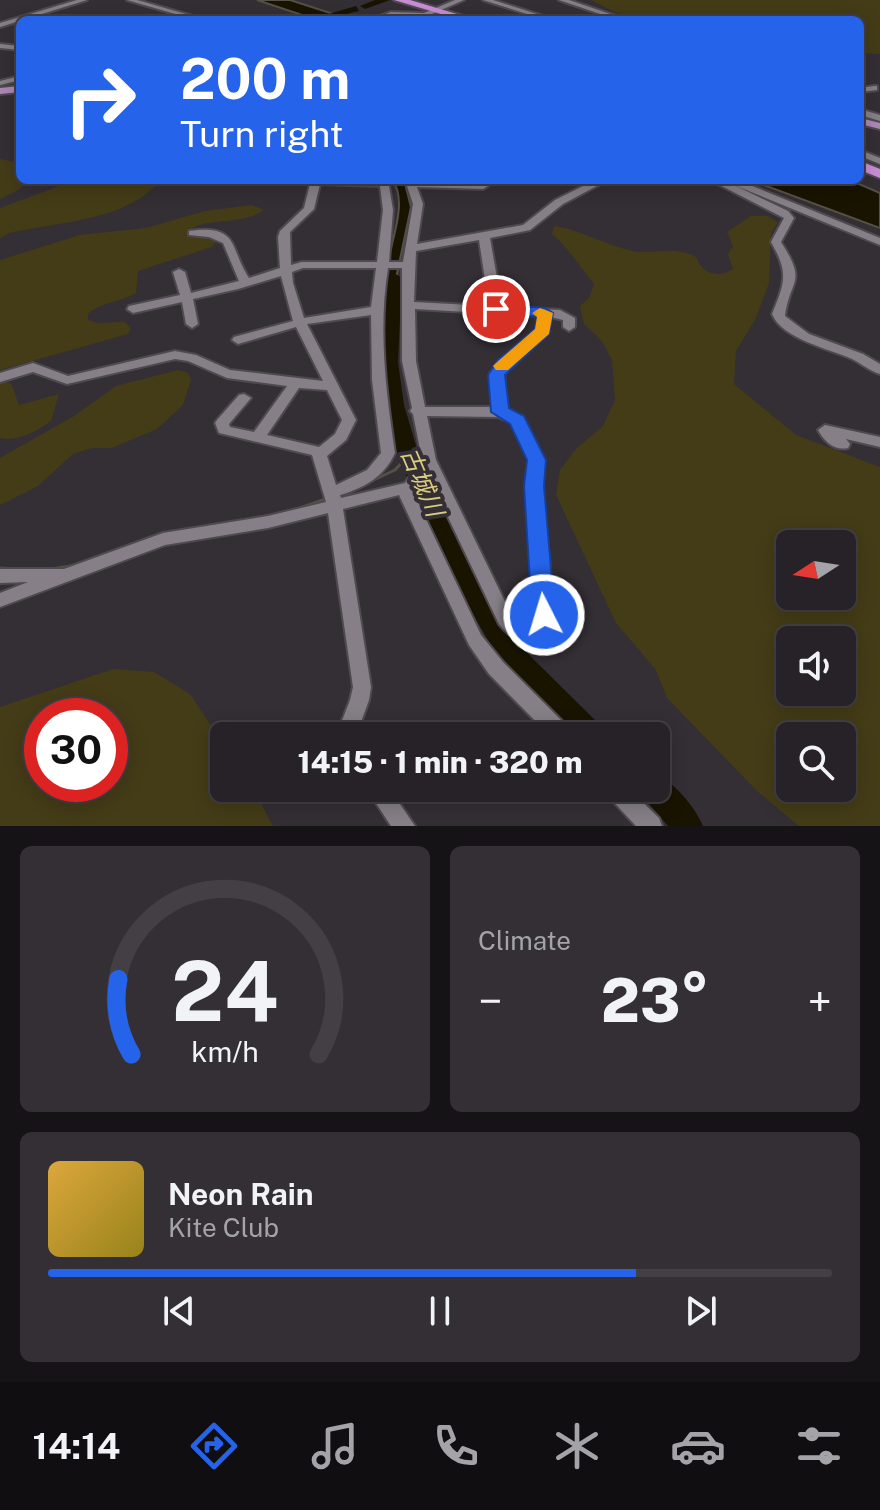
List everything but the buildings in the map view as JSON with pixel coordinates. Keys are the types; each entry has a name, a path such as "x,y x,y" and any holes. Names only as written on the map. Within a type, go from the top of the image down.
{"highway":[{"path":"399,0 458,16"}],"street":[{"path":"30,16 84,0"},
{"path":"130,0 188,16"},
{"path":"383,16 419,16 461,0"},
{"path":"486,0 540,16"},
{"path":"562,0 612,16"},
{"path":"864,89 874,88"},
{"path":"244,398 221,426 228,432 320,452 341,437 348,426 347,413 300,322 287,283 284,234 307,212 315,184"},
{"path":"334,498 370,475 384,463 388,453 377,374 377,310 390,196 385,184"},
{"path":"412,184 418,204 407,265 409,361 417,411 428,464 505,619 516,632 541,629 546,622 534,486 536,460 518,420 500,412 417,411"},
{"path":"440,184 483,187"},
{"path":"410,249 526,228 559,202 595,184"},
{"path":"723,184 789,218 776,242 790,267 793,282 779,318 805,337 858,357 880,370"},
{"path":"739,184 880,242"},
{"path":"193,233 224,238 234,250 239,274 246,283"},
{"path":"484,237 496,309"},
{"path":"133,309 189,298 302,265 407,265"},
{"path":"179,272 183,292 189,298 192,324"},
{"path":"407,305 545,313 567,316 569,327"},
{"path":"238,340 300,322 377,310"},
{"path":"500,412 497,373 543,331 545,313"},
{"path":"0,378 33,367 67,380 175,355 191,358 227,374 295,384 332,385"},
{"path":"257,439 295,384"},
{"path":"843,444 830,438 825,430 880,442"},
{"path":"320,452 320,461 334,498 362,687 362,696 349,722"},
{"path":"0,600 78,574 163,539 268,522 334,498 407,488 428,464"},
{"path":"407,488 475,640 496,668 549,722"},
{"path":"0,576 78,574"},
{"path":"386,802 404,826"},
{"path":"628,802 651,826"}],"shaded area":[{"path":"257,0 290,0 340,16 305,16"},
{"path":"591,0 880,0 880,54 864,53 864,16 623,16"},
{"path":"0,159 16,162 16,184 26,184 0,199"},
{"path":"156,184 147,194 111,212 9,233 0,238 0,208 59,186"},
{"path":"394,184 405,184 411,207 390,307 387,268 399,210"},
{"path":"761,184 859,184 880,193 880,228"},
{"path":"252,205 264,210 245,218 195,227 189,231 213,239 216,242 212,247 138,271 136,293 88,314 88,320 98,323 125,322 131,328 128,334 0,370 0,260 80,235 146,228 205,211"},
{"path":"751,216 767,216 778,222 771,233 769,283 756,318 736,351 734,384 796,435 880,467 880,826 799,826 758,792 667,698 656,670 616,623 556,495 560,470 576,449 603,426 615,400 612,360 602,341 584,324 580,306 589,298 594,284 552,234 554,226 633,251 687,253 696,257 706,270 716,274 733,269 728,254 733,246 727,232"},
{"path":"178,370 188,373 191,380 183,405 157,429 112,448 92,448 73,454 38,486 0,505 0,458 74,416 116,386"},
{"path":"0,381 11,383 19,405 59,394 51,421 20,437 0,438"},
{"path":"113,669 154,672 190,694 210,724 210,802 260,802 273,826 0,826 0,707 24,699 24,802 128,802 128,698 27,698"}],"waterway":[{"path":"365,6 385,0"},
{"path":"330,15 356,9"},
{"name":"古城川","path":"394,278 389,362 394,405 408,456 473,594 508,651 578,722"},
{"path":"367,483 395,470 408,456"},
{"path":"291,511 326,499"},
{"path":"170,532 272,515"},
{"path":"52,569 76,565"},
{"path":"0,568 16,569"},
{"name":"古城川","path":"667,802 688,826"}],"slow traffic":[{"path":"502,366 543,331 545,313 540,313"}],"route":[{"path":"496,309 545,313 543,331 504,364 497,375 500,412 518,420 535,452 534,486 544,615"}]}
